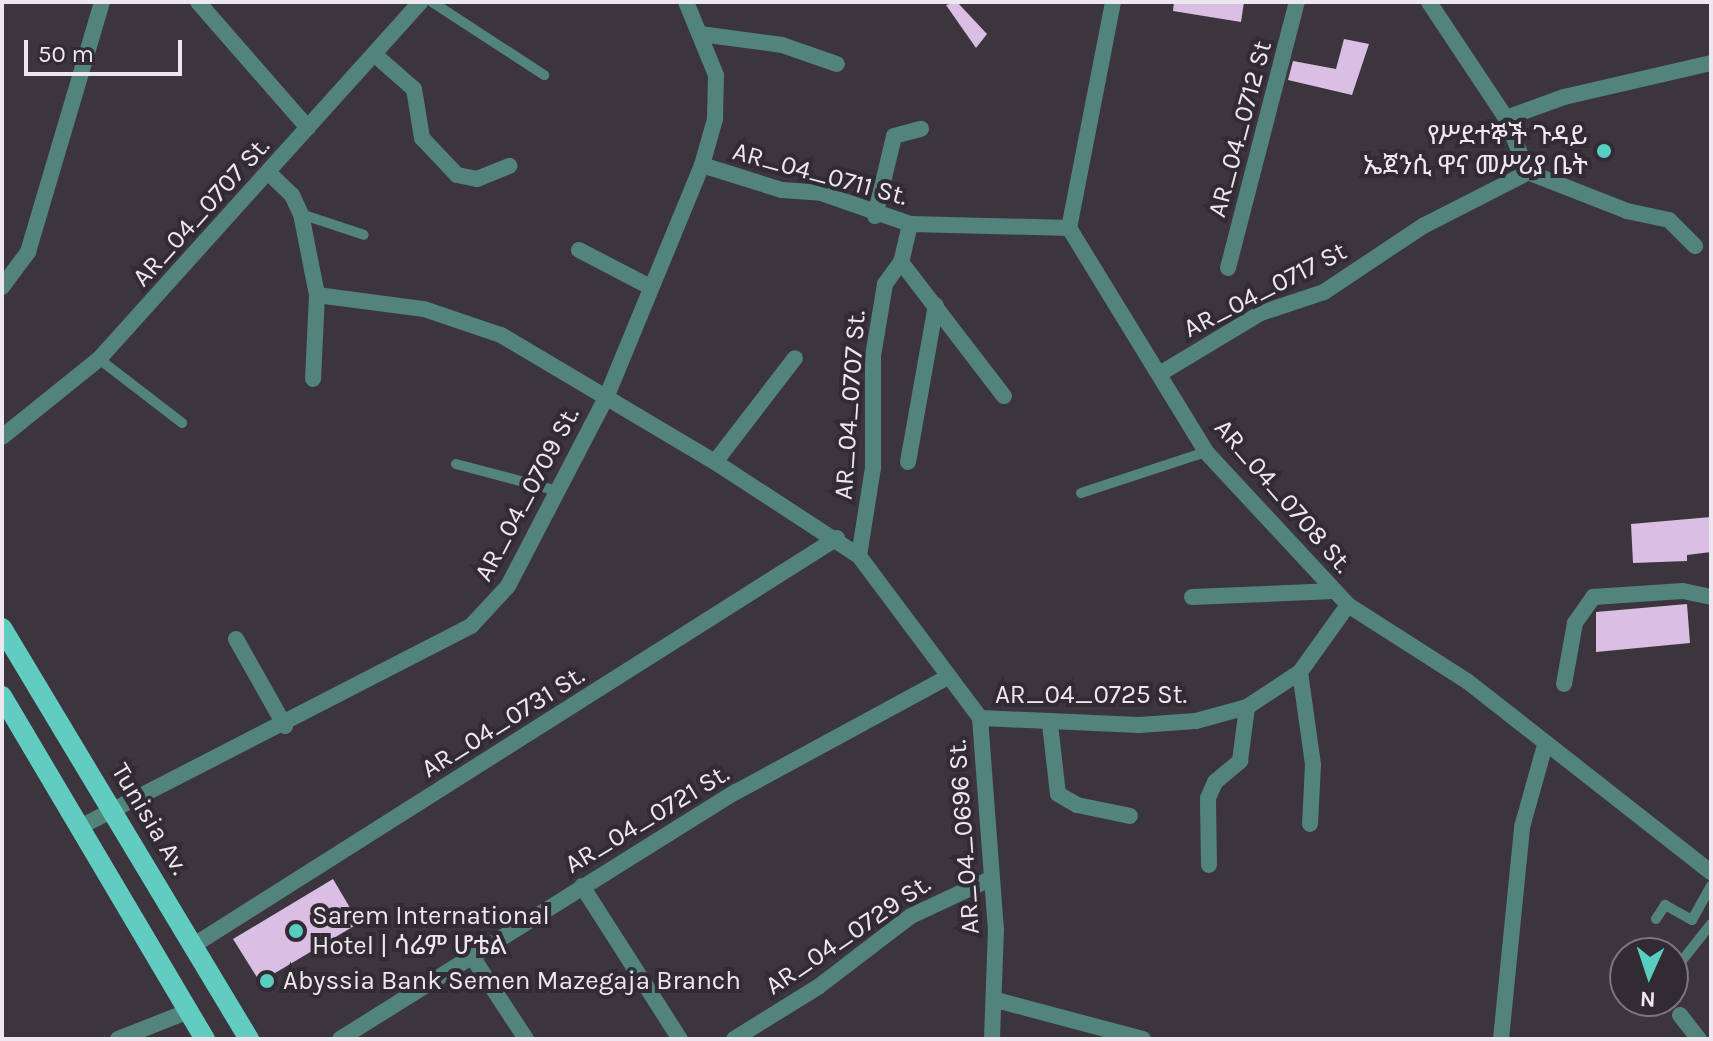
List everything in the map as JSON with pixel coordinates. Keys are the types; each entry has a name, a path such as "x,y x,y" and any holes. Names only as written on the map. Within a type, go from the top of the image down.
{"main road":[{"name":"Tunisia Av.","path":"2,628 115,810 249,1039"},
{"path":"3,701 205,1039"}],"street":[{"path":"2,287 28,252 102,2"},
{"path":"198,2 308,128"},
{"name":"AR_04_0707 St.","path":"2,437 99,359 421,2"},
{"name":"AR_04_0709 St.","path":"78,828 285,726 490,610 558,491 606,398 702,165 718,95 700,34 686,2"},
{"path":"1069,228 1113,2"},
{"name":"AR_04_0712 St","path":"1228,268 1297,2"},
{"path":"1429,2 1506,118 1521,175 1669,220 1695,246"},
{"path":"700,34 782,45 837,64"},
{"path":"374,54 414,89 422,138 457,175 477,179 509,166"},
{"path":"1506,118 1564,97 1711,63"},
{"path":"875,216 894,136 921,129"},
{"name":"AR_04_0711 St.","path":"702,165 782,190 821,193 875,216 910,224 1069,228"},
{"path":"269,173 292,195 301,214 317,295 313,379"},
{"name":"AR_04_0717 St","path":"1161,373 1261,313 1324,292 1423,226 1521,175"},
{"name":"AR_04_0707 St.","path":"859,556 873,468 873,356 885,284 901,262 910,224"},
{"name":"AR_04_0708 St.","path":"1069,228 1161,373 1206,452 1334,591 1348,605 1467,681 1711,872"},
{"path":"579,250 650,287"},
{"path":"901,262 1004,396"},
{"name":"AR_04_0696 St.","path":"317,295 465,320 715,462 837,538 859,556 946,678 980,718 992,878 996,1000 992,1039"},
{"path":"908,462 936,305"},
{"path":"715,462 795,358"},
{"name":"AR_04_0731 St.","path":"194,945 837,538"},
{"path":"1192,597 1334,591"},
{"path":"1564,684 1575,623 1593,597 1683,591 1711,597"},
{"name":"AR_04_0725 St.","path":"980,718 1050,724 1196,721 1247,707 1300,672 1348,605"},
{"path":"236,639 285,726"},
{"path":"1300,672 1313,765 1310,824"},
{"name":"AR_04_0721 St.","path":"340,1039 736,792 946,678"},
{"path":"1209,865 1208,798 1215,782 1240,761 1247,707"},
{"path":"1050,724 1058,794 1077,805 1130,816"},
{"path":"1501,1039 1522,827 1545,745"},
{"name":"AR_04_0729 St.","path":"734,1039 911,916 992,878"},
{"path":"582,886 680,1039"},
{"path":"473,958 526,1039"},
{"path":"996,1000 1143,1039"},
{"path":"118,1039 189,1011"},
{"path":"1682,1017 1699,1039"}],"lane":[{"path":"432,2 544,75"},
{"path":"301,214 364,235"},
{"path":"99,359 182,423"},
{"path":"1081,493 1206,452"},
{"path":"456,464 558,491"},
{"path":"1656,919 1665,905 1692,920 1711,886"},
{"path":"1689,952 1711,924"}],"building":[{"path":"957,2 987,34 976,48 946,5"},
{"path":"1174,2 1244,2 1241,22 1173,11"},
{"path":"1344,39 1369,44 1352,95 1288,80 1293,61 1336,69"},
{"path":"1711,517 1711,552 1687,555 1687,561 1633,563 1631,524"},
{"path":"1687,604 1690,643 1596,652 1596,612"},
{"name":"Sarem International Hotel | ሳሬም ሆቴል","path":"333,879 359,923 260,982 233,939"}],"place":[{"name":"የሥደተኞች ጉዳይ ኤጀንሲ ዋና መሥሪያ ቤት","path":"1604,151"},
{"name":"Sarem International Hotel | ሳሬም ሆቴል","path":"296,931"},
{"name":"Abyssia Bank Semen Mazegaja Branch","path":"267,981"}]}
